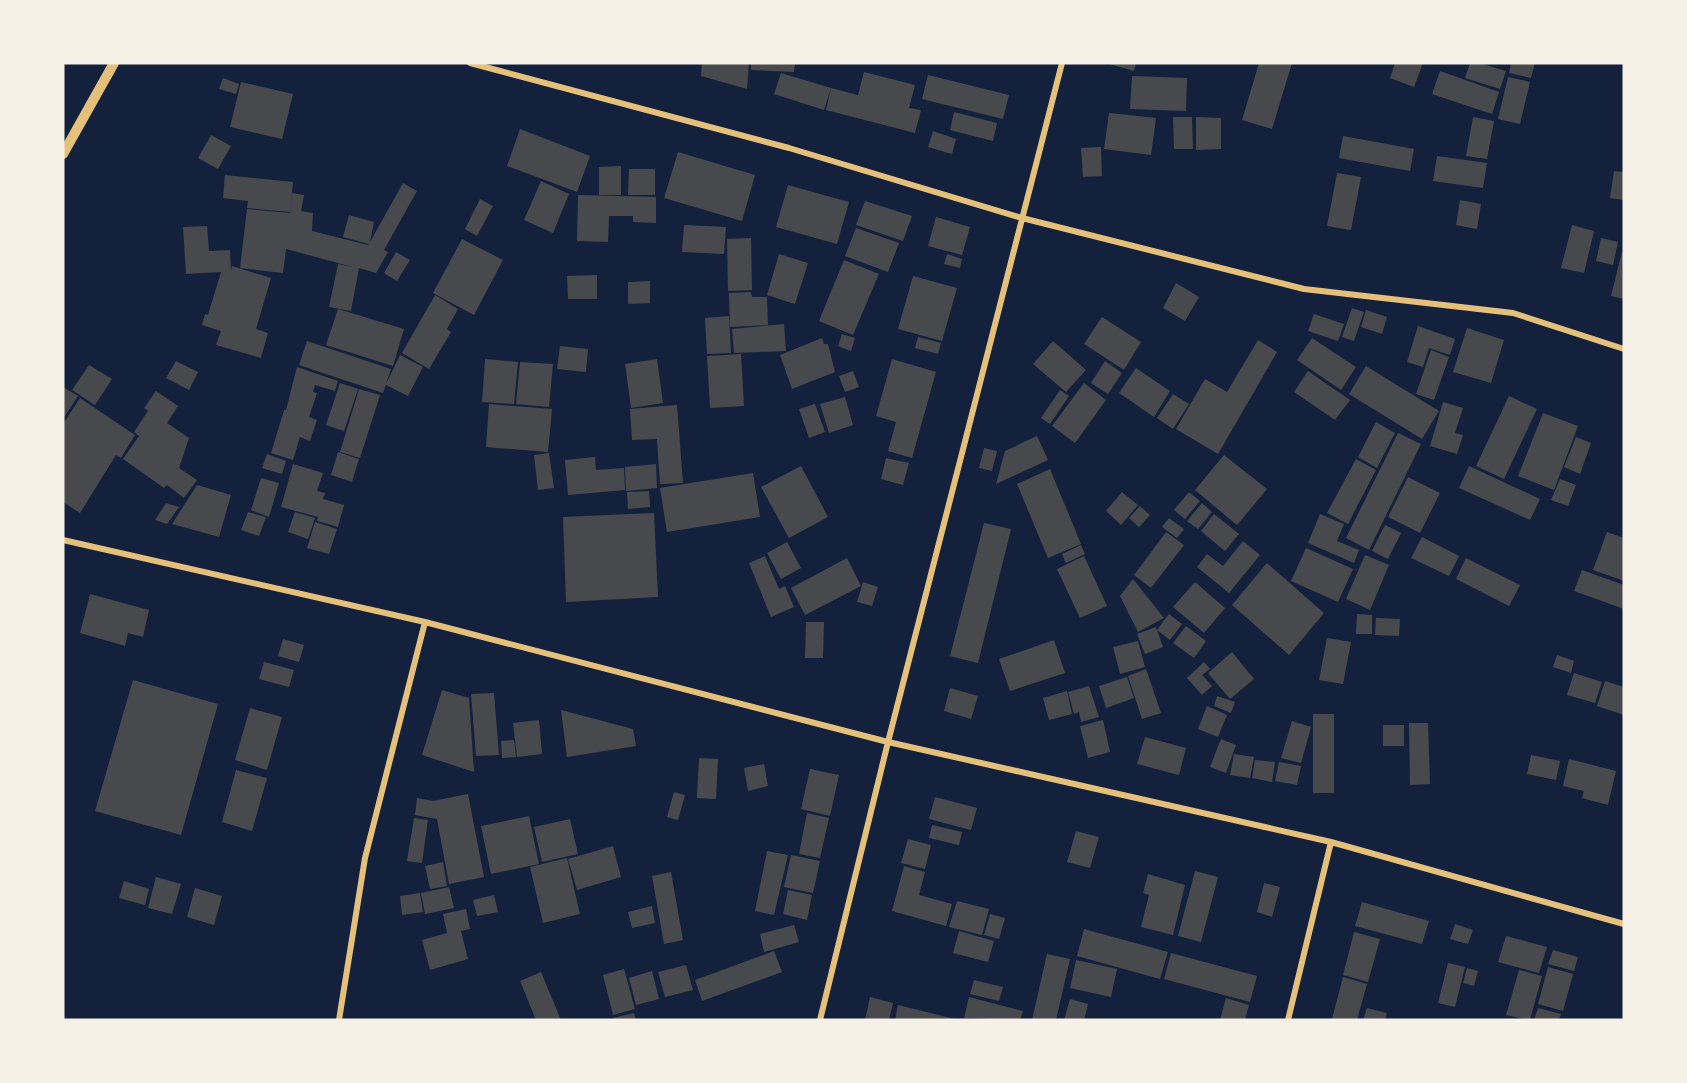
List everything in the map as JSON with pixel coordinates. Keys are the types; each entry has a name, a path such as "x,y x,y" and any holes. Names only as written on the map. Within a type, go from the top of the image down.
{"street":[{"path":"63,154 114,63"},
{"path":"470,63 789,148 1022,218 1304,289 1513,314 1624,349"},
{"path":"820,1020 888,742 1062,63"},
{"path":"63,540 425,622 888,742 1331,842 1624,924"},
{"path":"339,1020 365,858 425,622"},
{"path":"1288,1020 1331,842"}],"building":[{"path":"702,63 749,63 747,89 701,76"},
{"path":"751,63 795,63 794,72 751,70"},
{"path":"1106,63 1136,63 1134,71"},
{"path":"1259,63 1292,63 1272,129 1242,120"},
{"path":"1395,63 1423,63 1414,87 1390,78"},
{"path":"1470,63 1479,63 1506,71 1500,89 1465,78"},
{"path":"1511,63 1535,63 1531,78 1509,73"},
{"path":"1440,71 1499,92 1492,114 1432,94"},
{"path":"864,72 915,85 909,108 921,110 915,133 826,110 831,88 858,95"},
{"path":"781,73 831,88 824,110 774,94"},
{"path":"928,75 1009,95 1003,119 922,99"},
{"path":"1132,76 1187,78 1186,111 1130,109"},
{"path":"1508,77 1530,82 1520,124 1498,119"},
{"path":"223,78 239,84 236,94 219,89"},
{"path":"241,82 293,94 282,139 230,127"},
{"path":"954,112 997,123 993,141 950,130"},
{"path":"1109,113 1156,118 1151,155 1104,149"},
{"path":"1173,117 1192,117 1193,149 1174,149"},
{"path":"1196,117 1221,118 1221,149 1196,150"},
{"path":"1473,117 1494,121 1487,159 1466,156"},
{"path":"520,129 590,156 577,192 507,166"},
{"path":"933,131 956,139 952,154 928,147"},
{"path":"211,135 231,146 218,169 198,158"},
{"path":"1343,136 1414,149 1410,171 1339,158"},
{"path":"1101,147 1102,176 1083,177 1081,148"},
{"path":"678,152 755,175 742,221 664,198"},
{"path":"1437,156 1487,163 1483,188 1433,181"},
{"path":"621,166 621,195 599,195 599,167"},
{"path":"629,169 655,169 655,195 628,195"},
{"path":"1614,171 1624,172 1624,200 1610,198"},
{"path":"1337,173 1361,177 1351,230 1327,226"},
{"path":"225,175 293,182 290,212 247,208 248,201 223,198"},
{"path":"541,181 569,194 553,233 524,220"},
{"path":"403,183 417,191 384,250 388,252 376,273 359,268 351,311 329,307 338,264 353,267 286,249 283,273 240,268 247,209 290,213 292,193 304,195 301,211 313,213 312,231 368,245 343,237 349,215 374,222 370,242"},
{"path":"788,185 849,202 837,244 776,227"},
{"path":"578,195 656,197 656,223 633,222 633,216 609,216 608,242 577,241"},
{"path":"480,199 493,206 477,236 465,229"},
{"path":"1460,200 1481,204 1477,229 1456,225"},
{"path":"865,201 912,216 903,241 856,225"},
{"path":"936,217 970,227 962,255 928,246"},
{"path":"684,225 726,227 724,254 682,252"},
{"path":"1572,225 1594,231 1584,273 1561,268"},
{"path":"207,226 209,251 230,250 231,271 232,266 271,278 256,329 268,333 261,358 216,345 221,331 202,325 205,314 208,315 221,272 186,274 183,227"},
{"path":"856,228 899,243 888,272 845,256"},
{"path":"751,238 752,290 728,291 727,239"},
{"path":"1601,238 1618,242 1613,265 1596,261"},
{"path":"462,239 503,260 474,315 433,293"},
{"path":"396,252 410,260 397,281 384,273"},
{"path":"1622,252 1624,252 1624,299 1611,296"},
{"path":"779,254 808,263 795,304 767,295"},
{"path":"947,254 962,259 960,268 944,264"},
{"path":"844,260 879,274 853,335 819,321"},
{"path":"597,275 597,299 568,299 567,276"},
{"path":"913,276 957,288 942,341 898,329"},
{"path":"650,281 650,303 628,304 628,282"},
{"path":"1176,283 1199,297 1185,321 1163,308"},
{"path":"751,292 752,297 767,297 768,325 730,327 729,293"},
{"path":"435,295 458,309 447,329 451,332 429,369 402,353"},
{"path":"1352,308 1364,312 1354,341 1342,337"},
{"path":"338,309 404,329 393,366 326,345"},
{"path":"1366,310 1387,317 1382,334 1361,327"},
{"path":"1314,314 1344,324 1338,341 1308,331"},
{"path":"729,316 731,353 707,354 705,318"},
{"path":"1102,317 1141,342 1124,370 1084,344"},
{"path":"784,324 786,351 734,353 732,329"},
{"path":"1418,326 1455,339 1450,355 1429,348 1423,367 1407,362"},
{"path":"1467,328 1504,340 1491,383 1453,372"},
{"path":"842,334 855,338 851,351 838,346"},
{"path":"918,337 941,343 938,354 915,348"},
{"path":"822,338 824,344 828,344 835,372 792,389 780,355"},
{"path":"1312,338 1356,367 1341,390 1297,360"},
{"path":"1258,340 1277,352 1218,454 1176,429 1205,379 1227,392"},
{"path":"307,341 391,369 386,384 400,355 423,367 408,396 386,385 383,393 299,365"},
{"path":"1053,341 1086,370 1066,392 1033,364"},
{"path":"560,346 588,349 586,372 557,369"},
{"path":"1431,350 1449,357 1434,400 1416,394"},
{"path":"741,354 744,406 710,408 707,356"},
{"path":"485,359 518,362 514,404 482,402"},
{"path":"657,359 663,403 631,408 625,364"},
{"path":"892,359 936,372 912,458 888,451 896,422 876,416"},
{"path":"176,361 198,372 189,390 166,378"},
{"path":"1105,361 1122,373 1108,394 1091,383"},
{"path":"520,362 553,364 549,407 516,404"},
{"path":"89,365 112,379 95,405 72,390"},
{"path":"1366,366 1439,411 1422,439 1349,394"},
{"path":"297,367 338,381 335,391 315,385 313,392 317,393 309,417 317,420 310,441 300,437 293,460 271,453 284,410 286,410"},
{"path":"1136,368 1170,391 1154,417 1119,393"},
{"path":"853,371 859,387 845,392 839,376"},
{"path":"1308,371 1350,400 1335,420 1294,392"},
{"path":"340,383 358,389 344,431 326,425"},
{"path":"1084,383 1106,400 1075,443 1052,426"},
{"path":"63,387 78,396 63,419"},
{"path":"359,389 380,395 360,458 340,452"},
{"path":"1060,390 1069,396 1050,424 1041,418"},
{"path":"156,391 178,406 167,423 189,438 179,468 197,480 184,498 167,485 164,488 123,459 139,436 134,432 148,411 144,408"},
{"path":"1173,394 1189,404 1173,429 1157,418"},
{"path":"1509,396 1537,409 1504,479 1476,466"},
{"path":"845,397 853,425 829,433 820,404"},
{"path":"80,398 135,435 121,458 116,455 80,513 63,502 63,424"},
{"path":"1443,402 1463,408 1455,433 1463,435 1457,454 1430,446"},
{"path":"489,404 552,409 548,452 486,447"},
{"path":"815,404 825,432 809,438 799,409"},
{"path":"677,405 683,483 660,484 657,439 632,440 630,409"},
{"path":"1543,413 1578,426 1554,490 1518,476"},
{"path":"1376,422 1395,433 1377,468 1358,457"},
{"path":"1398,433 1421,444 1369,550 1346,538"},
{"path":"1037,436 1048,460 996,484 1005,451"},
{"path":"1576,437 1591,443 1580,474 1564,467"},
{"path":"984,448 997,451 992,471 979,468"},
{"path":"338,452 359,459 352,482 331,475"},
{"path":"549,453 554,488 538,490 534,455"},
{"path":"267,454 286,461 282,474 262,468"},
{"path":"1224,455 1267,489 1237,525 1195,490"},
{"path":"595,457 596,470 624,468 625,490 568,495 565,460"},
{"path":"886,458 909,463 903,485 881,479"},
{"path":"1356,459 1376,470 1348,524 1327,513"},
{"path":"293,464 323,473 317,491 325,493 323,499 344,505 338,527 317,521 318,517 281,507"},
{"path":"656,464 657,488 626,491 625,467"},
{"path":"801,466 828,517 789,538 761,487"},
{"path":"1469,466 1540,499 1530,520 1459,488"},
{"path":"1050,469 1081,544 1048,558 1017,484"},
{"path":"753,473 760,517 667,532 660,488"},
{"path":"1408,477 1440,493 1420,533 1388,517"},
{"path":"261,478 279,483 269,517 251,510"},
{"path":"1560,479 1576,485 1568,506 1551,500"},
{"path":"197,485 231,495 219,537 172,524"},
{"path":"649,491 650,507 628,509 627,492"},
{"path":"1122,492 1138,505 1121,525 1106,511"},
{"path":"1189,492 1200,501 1185,519 1174,510"},
{"path":"166,503 179,507 167,524 155,520"},
{"path":"1202,503 1212,512 1198,529 1187,521"},
{"path":"1140,506 1150,515 1139,527 1129,518"},
{"path":"248,512 266,517 259,536 241,530"},
{"path":"295,512 315,518 308,539 288,532"},
{"path":"654,513 658,597 566,602 563,517"},
{"path":"1214,514 1239,534 1225,551 1201,531"},
{"path":"1320,514 1344,524 1337,541 1359,550 1354,563 1308,543"},
{"path":"1169,518 1184,529 1177,538 1162,527"},
{"path":"315,522 337,529 329,554 307,548"},
{"path":"984,523 1011,529 978,663 950,656"},
{"path":"1385,525 1401,533 1388,559 1372,551"},
{"path":"1166,532 1184,545 1151,588 1134,575"},
{"path":"1607,532 1624,538 1624,581 1593,570"},
{"path":"1422,537 1459,556 1449,576 1411,558"},
{"path":"1243,541 1260,555 1229,593 1197,567 1207,554 1223,566"},
{"path":"787,542 801,568 781,579 767,553"},
{"path":"1081,545 1085,554 1066,563 1062,554"},
{"path":"1306,548 1353,569 1338,602 1291,581"},
{"path":"1365,555 1389,565 1370,610 1346,599"},
{"path":"765,556 779,589 785,586 794,607 771,617 749,563"},
{"path":"1084,556 1107,606 1080,618 1057,569"},
{"path":"847,558 861,586 805,615 791,588"},
{"path":"1466,558 1520,585 1509,606 1456,579"},
{"path":"1267,563 1324,613 1289,655 1232,605"},
{"path":"1582,570 1624,585 1624,609 1574,591"},
{"path":"1133,579 1164,618 1138,632 1120,596"},
{"path":"863,582 878,587 872,606 857,602"},
{"path":"1195,582 1225,608 1204,633 1173,607"},
{"path":"90,594 149,610 143,637 128,633 125,646 80,633"},
{"path":"1169,614 1182,624 1170,640 1157,630"},
{"path":"1357,614 1372,615 1372,634 1356,634"},
{"path":"1376,618 1400,619 1399,636 1375,635"},
{"path":"806,622 824,622 823,658 805,658"},
{"path":"1186,626 1206,641 1194,658 1173,643"},
{"path":"1156,627 1163,647 1145,654 1137,634"},
{"path":"1327,638 1351,642 1343,684 1319,680"},
{"path":"283,639 304,645 299,662 278,656"},
{"path":"1054,640 1065,673 1010,691 999,659"},
{"path":"1138,641 1145,667 1120,674 1113,647"},
{"path":"1232,652 1254,679 1230,699 1208,673"},
{"path":"1557,655 1574,661 1571,673 1553,667"},
{"path":"264,662 294,670 289,687 259,679"},
{"path":"1204,662 1210,669 1202,675 1212,686 1202,695 1187,678"},
{"path":"1146,669 1161,713 1142,719 1128,676"},
{"path":"1574,673 1602,682 1595,703 1567,695"},
{"path":"1127,677 1134,698 1106,708 1099,686"},
{"path":"133,680 218,704 181,835 95,811"},
{"path":"1605,681 1624,687 1624,715 1597,706"},
{"path":"1089,686 1099,717 1081,722 1079,712 1074,714 1068,692"},
{"path":"950,688 978,696 971,719 944,711"},
{"path":"442,690 469,698 474,772 422,755"},
{"path":"1067,691 1072,714 1049,720 1043,698"},
{"path":"494,693 499,755 476,756 471,694"},
{"path":"1217,696 1235,702 1231,713 1214,706"},
{"path":"1207,706 1227,715 1218,737 1198,729"},
{"path":"250,708 282,717 267,770 235,760"},
{"path":"561,710 633,729 636,746 567,757"},
{"path":"1313,714 1334,714 1334,793 1313,793"},
{"path":"539,720 542,754 517,757 513,723"},
{"path":"1103,720 1110,752 1088,758 1080,726"},
{"path":"1292,721 1311,727 1301,763 1281,758"},
{"path":"1409,723 1428,723 1430,784 1410,785"},
{"path":"1383,725 1404,725 1404,746 1383,746"},
{"path":"1145,737 1186,748 1179,775 1137,764"},
{"path":"1221,739 1236,745 1226,773 1210,767"},
{"path":"514,740 516,757 502,758 501,741"},
{"path":"1234,754 1254,757 1250,778 1230,775"},
{"path":"1531,755 1560,761 1556,780 1527,774"},
{"path":"699,758 718,759 716,799 697,798"},
{"path":"1569,759 1616,771 1608,805 1582,798 1584,791 1563,786"},
{"path":"1255,760 1275,762 1272,782 1252,778"},
{"path":"1279,762 1301,766 1297,785 1275,781"},
{"path":"764,764 768,786 748,791 744,768"},
{"path":"810,769 839,775 830,816 801,809"},
{"path":"236,770 267,778 252,831 222,822"},
{"path":"674,792 685,795 678,820 667,817"},
{"path":"468,794 484,877 449,884 437,819 415,815 417,798 433,801"},
{"path":"935,797 977,808 971,830 929,819"},
{"path":"807,813 829,818 820,858 799,854"},
{"path":"529,816 539,864 491,874 481,826"},
{"path":"414,818 428,820 422,863 407,861"},
{"path":"570,819 578,854 542,862 534,827"},
{"path":"932,825 962,832 959,845 929,838"},
{"path":"1076,831 1099,837 1090,868 1067,862"},
{"path":"908,839 931,845 925,869 901,863"},
{"path":"613,846 621,877 577,890 568,859"},
{"path":"767,851 788,855 774,915 755,911"},
{"path":"791,855 820,861 813,893 784,887"},
{"path":"567,858 580,914 543,923 530,867"},
{"path":"443,862 447,886 430,889 425,866"},
{"path":"904,866 925,872 919,895 952,904 946,926 892,911"},
{"path":"1195,871 1218,877 1201,942 1178,936"},
{"path":"671,872 683,940 664,944 652,876"},
{"path":"1148,874 1185,885 1173,935 1141,927 1149,895 1143,893"},
{"path":"156,877 181,884 172,914 148,908"},
{"path":"124,881 149,889 145,905 119,898"},
{"path":"1264,883 1280,887 1272,917 1257,912"},
{"path":"449,887 454,908 425,914 421,893"},
{"path":"195,888 222,896 214,925 187,917"},
{"path":"788,890 812,895 807,920 783,914"},
{"path":"420,893 423,912 402,915 400,896"},
{"path":"494,895 498,912 477,916 473,900"},
{"path":"957,901 989,909 982,935 949,927"},
{"path":"1362,902 1429,921 1422,944 1355,926"},
{"path":"652,906 655,923 632,928 628,912"},
{"path":"466,909 470,929 461,931 468,959 430,970 422,940 447,933 443,914"},
{"path":"990,914 1005,918 999,939 984,935"},
{"path":"1455,924 1473,930 1468,944 1450,939"},
{"path":"794,925 799,942 764,952 760,934"},
{"path":"1084,929 1168,952 1160,979 1077,956"},
{"path":"959,931 994,941 988,962 953,953"},
{"path":"1354,932 1380,939 1368,982 1343,975"},
{"path":"1506,936 1547,947 1539,973 1498,962"},
{"path":"1553,950 1578,957 1574,971 1548,964"},
{"path":"774,951 782,972 702,1001 695,980"},
{"path":"1171,953 1257,976 1250,1002 1164,979"},
{"path":"1047,954 1070,959 1056,1020 1032,1020"},
{"path":"1076,960 1117,969 1111,997 1070,988"},
{"path":"1448,963 1465,967 1455,1007 1438,1003"},
{"path":"686,965 693,990 665,997 658,972"},
{"path":"1548,967 1573,974 1563,1011 1538,1004"},
{"path":"1467,968 1478,971 1474,986 1463,983"},
{"path":"624,969 635,1009 613,1015 603,975"},
{"path":"1519,970 1542,976 1530,1020 1506,1015"},
{"path":"652,971 659,999 636,1005 629,978"},
{"path":"541,972 561,1020 536,1020 520,981"},
{"path":"1343,977 1367,984 1357,1020 1332,1019"},
{"path":"974,980 1003,987 999,1001 970,994"},
{"path":"870,997 893,1003 889,1020 865,1020"},
{"path":"969,997 1023,1011 1020,1020 964,1018"},
{"path":"1226,998 1249,1005 1245,1020 1220,1020"},
{"path":"1070,999 1088,1004 1084,1020 1064,1020"},
{"path":"898,1005 955,1019 955,1020 895,1020"},
{"path":"1367,1008 1387,1013 1385,1020 1363,1020"},
{"path":"1538,1008 1561,1014 1559,1020 1534,1020"},
{"path":"634,1013 636,1020 614,1020 613,1018"}]}
